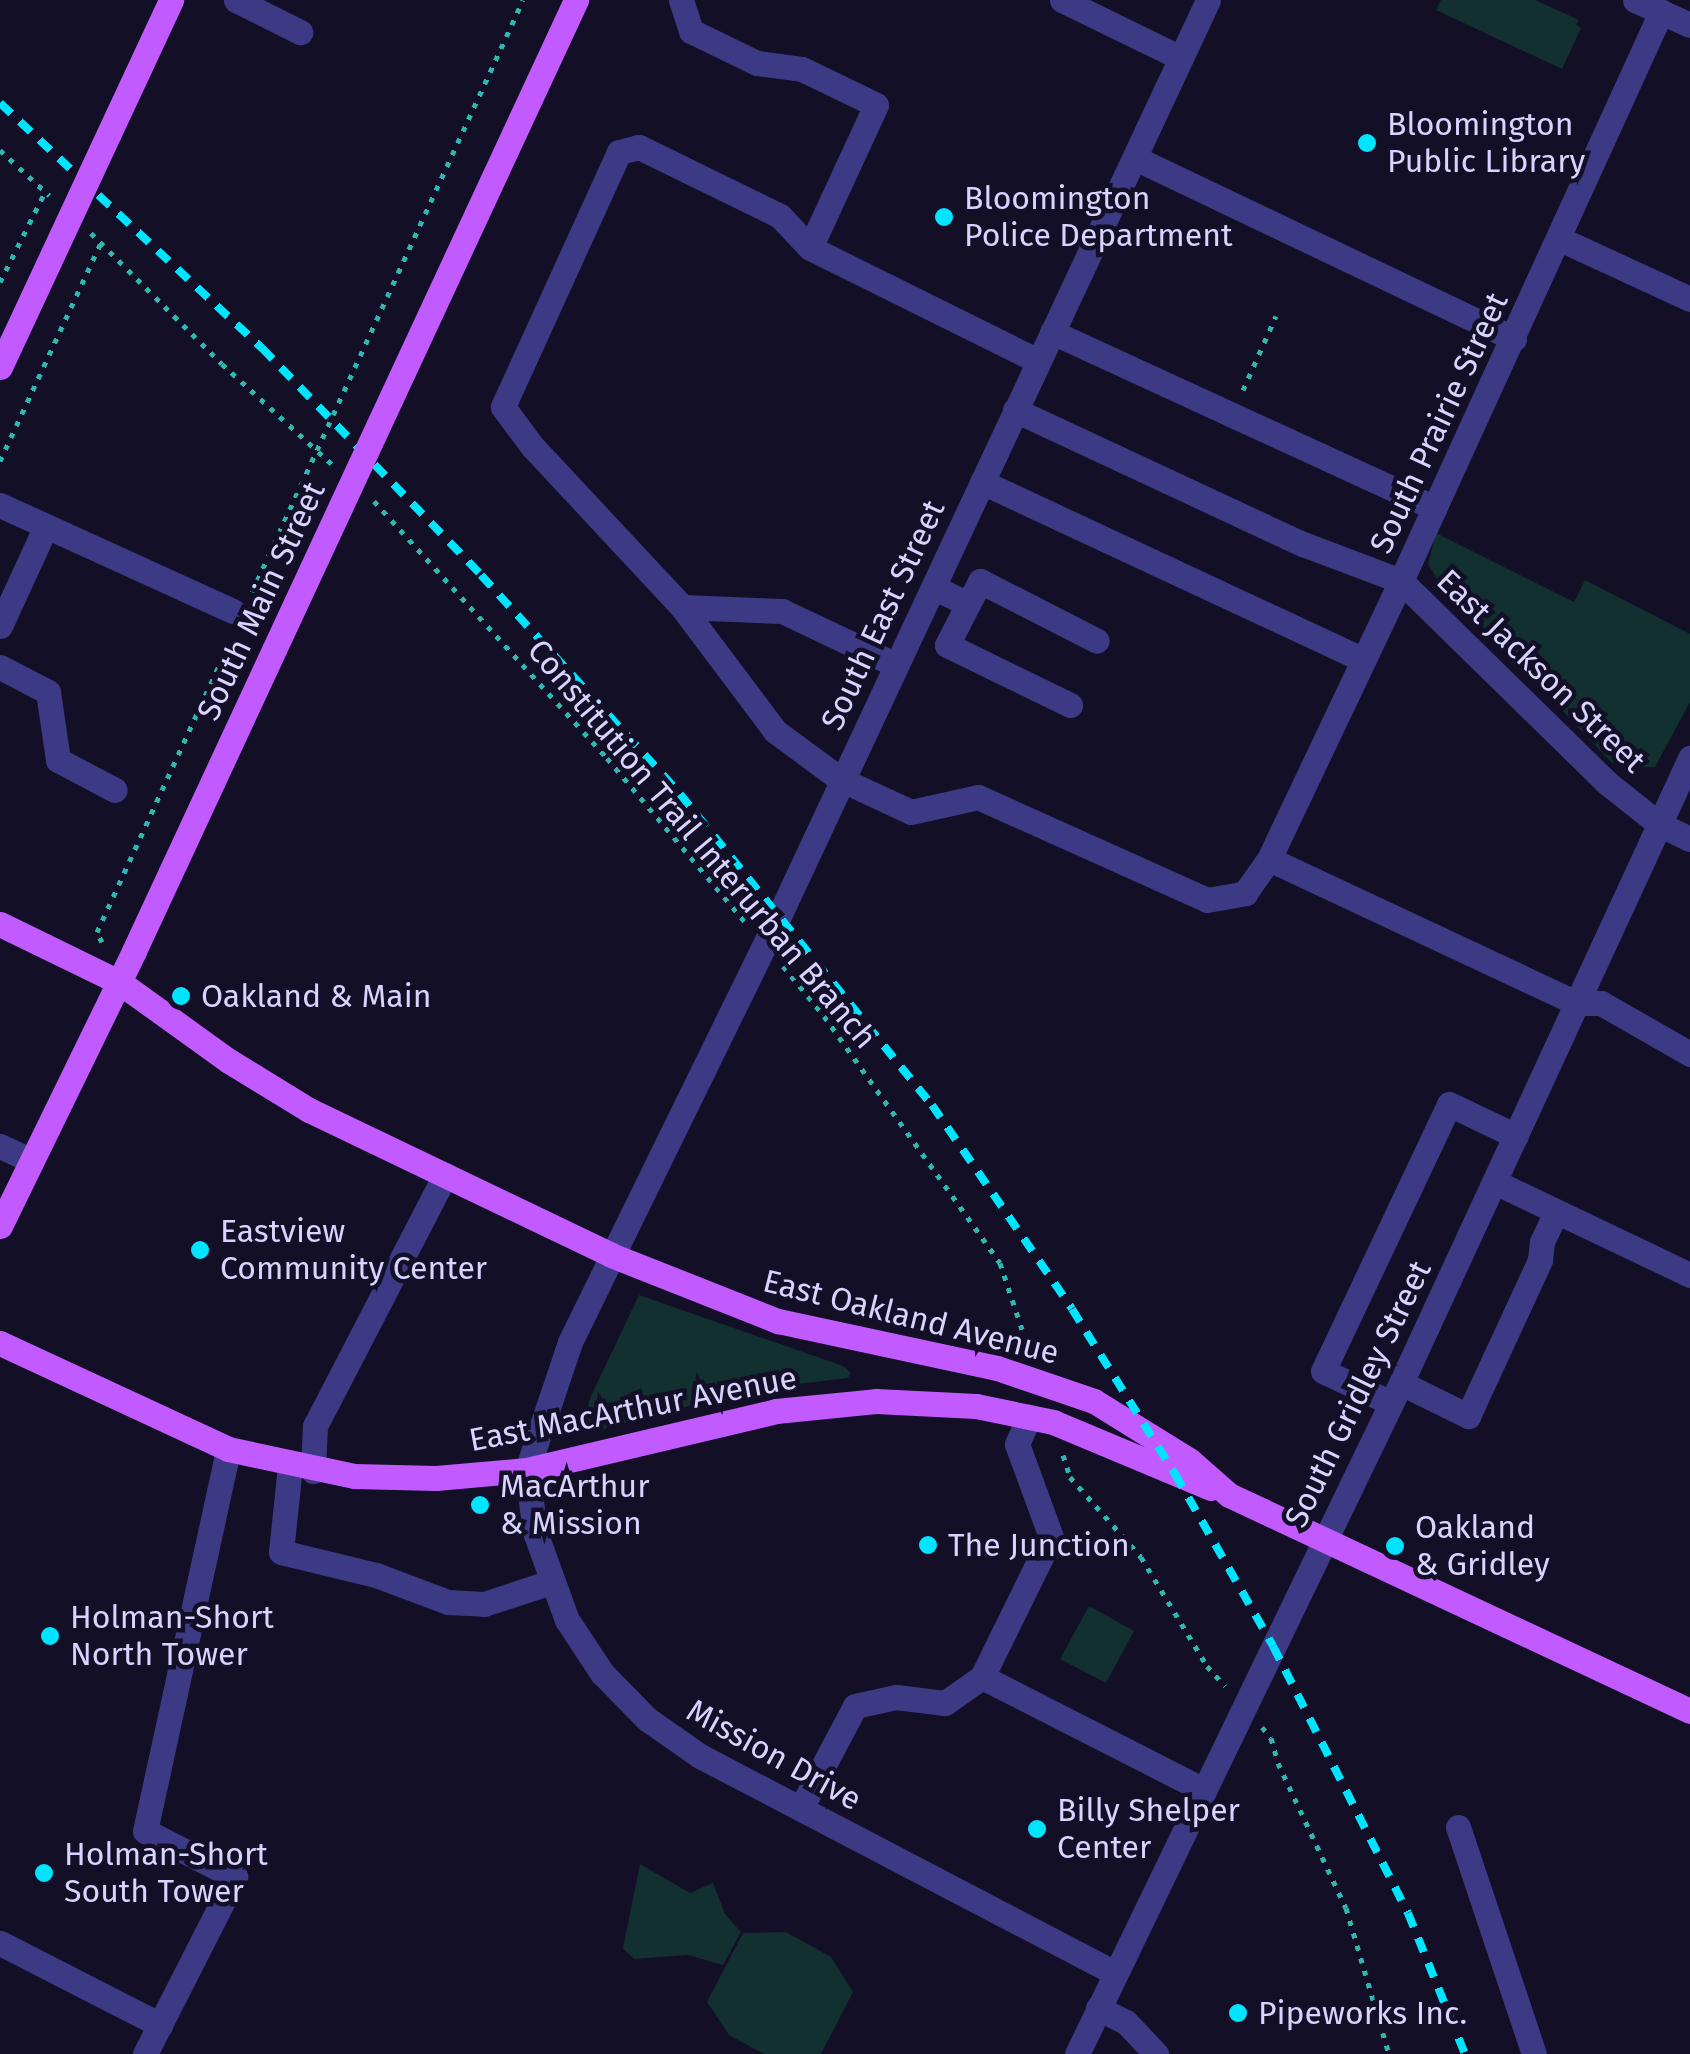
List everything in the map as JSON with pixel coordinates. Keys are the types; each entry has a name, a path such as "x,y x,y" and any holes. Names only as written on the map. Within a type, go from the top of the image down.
{"main road":[{"path":"0,367 171,0"},
{"name":"South Main Street","path":"0,1226 120,982 576,0"},
{"name":"East Oakland Avenue","path":"0,924 120,982 229,1061 310,1110 611,1255 667,1280 815,1332 1039,1379 1094,1401 1147,1432 1230,1495 1690,1711"},
{"name":"East MacArthur Avenue","path":"0,1343 228,1449 302,1468 436,1478 527,1470 776,1410 826,1404 926,1402 1041,1420 1230,1495"}],"street":[{"path":"236,0 300,32"},
{"path":"681,0 692,31 757,63 802,69 876,105 810,248 1038,361"},
{"path":"1062,0 1098,8 1181,58"},
{"name":"South East Street","path":"611,1255 764,944 1208,0"},
{"path":"1635,0 1690,25"},
{"name":"South Prairie Street","path":"810,248 780,216 639,147 619,152 503,407 532,446 682,607 775,731 840,780 911,812 978,797 1207,900 1245,893 1268,859 1364,660 1662,12"},
{"path":"1135,158 1514,338"},
{"path":"1560,239 1690,299"},
{"path":"1052,332 1434,508"},
{"name":"East Jackson Street","path":"1015,410 1304,544 1401,581 1606,782 1659,824 1690,839"},
{"path":"982,482 1364,660"},
{"path":"0,505 237,618"},
{"path":"0,626 46,526"},
{"path":"1070,705 948,645 980,581 1097,640"},
{"path":"933,586 968,604"},
{"path":"682,607 782,612 896,664"},
{"path":"0,667 48,692 58,760 115,790"},
{"name":"South Gridley Street","path":"1077,2054 1396,1393 1690,758"},
{"path":"1268,859 1577,1003 1600,1003 1690,1054"},
{"path":"1516,1136 1449,1104 1323,1371 1468,1416 1540,1260 1542,1242 1556,1212"},
{"path":"0,1146 32,1160"},
{"path":"444,1175 315,1426 281,1552 376,1575 448,1602 484,1604 552,1582"},
{"path":"1494,1182 1690,1275"},
{"name":"Mission Drive","path":"611,1255 570,1342 527,1470 535,1532 552,1582 582,1647 647,1719 700,1756 1115,1973"},
{"path":"800,1808 855,1706 896,1697 944,1703 982,1677 1051,1537 1017,1444 1041,1420"},
{"path":"145,2054 234,1877 145,1830 228,1449"},
{"path":"982,1677 1204,1790"},
{"path":"1458,1827 1534,2054"},
{"path":"0,1943 160,2025"},
{"path":"1098,2008 1126,2022 1156,2054"}],"path":[{"path":"104,945 97,932 237,618 524,0"},
{"path":"0,150 59,204"},
{"path":"0,282 45,192"},
{"path":"87,230 342,472"},
{"path":"0,462 101,242"},
{"path":"1232,416 1276,316"},
{"name":"Constitution Trail Interurban Branch","path":"366,494 607,758 824,1016 1000,1263 1039,1379"},
{"path":"1041,1420 1070,1477 1141,1558 1207,1666 1271,1738 1278,1763 1346,1908 1388,2054"}],"green space":[{"path":"1441,0 1535,0 1579,20 1576,25 1581,28 1562,69 1436,10"},
{"path":"1436,533 1574,602 1585,580 1690,634 1690,702 1655,767 1623,768 1611,762 1438,580 1428,564"},
{"path":"639,1295 843,1366 851,1373 848,1378 748,1390 589,1433 582,1426 591,1396"},
{"path":"1089,1606 1134,1631 1106,1683 1060,1659"},
{"path":"640,1864 690,1893 713,1883 725,1914 741,1932 723,1965 688,1955 634,1959 623,1948"},
{"path":"786,1932 831,1957 853,1992 821,2054 764,2054 729,2035 707,2002 743,1933"}],"railway":[{"path":"0,103 262,348 481,575 680,794 932,1105 1072,1309 1175,1474 1273,1646 1408,1913 1465,2054"}],"place":[{"name":"Bloomington Public Library","path":"1367,143"},
{"name":"Bloomington Police Department","path":"944,217"},
{"name":"Oakland & Main","path":"181,996"},
{"name":"Eastview Community Center","path":"200,1250"},
{"name":"MacArthur & Mission","path":"480,1505"},
{"name":"The Junction","path":"928,1545"},
{"name":"Oakland & Gridley","path":"1395,1546"},
{"name":"Holman-Short North Tower","path":"50,1636"},
{"name":"Billy Shelper Center","path":"1037,1829"},
{"name":"Holman-Short South Tower","path":"44,1873"},
{"name":"Pipeworks Inc.","path":"1238,2013"}]}
